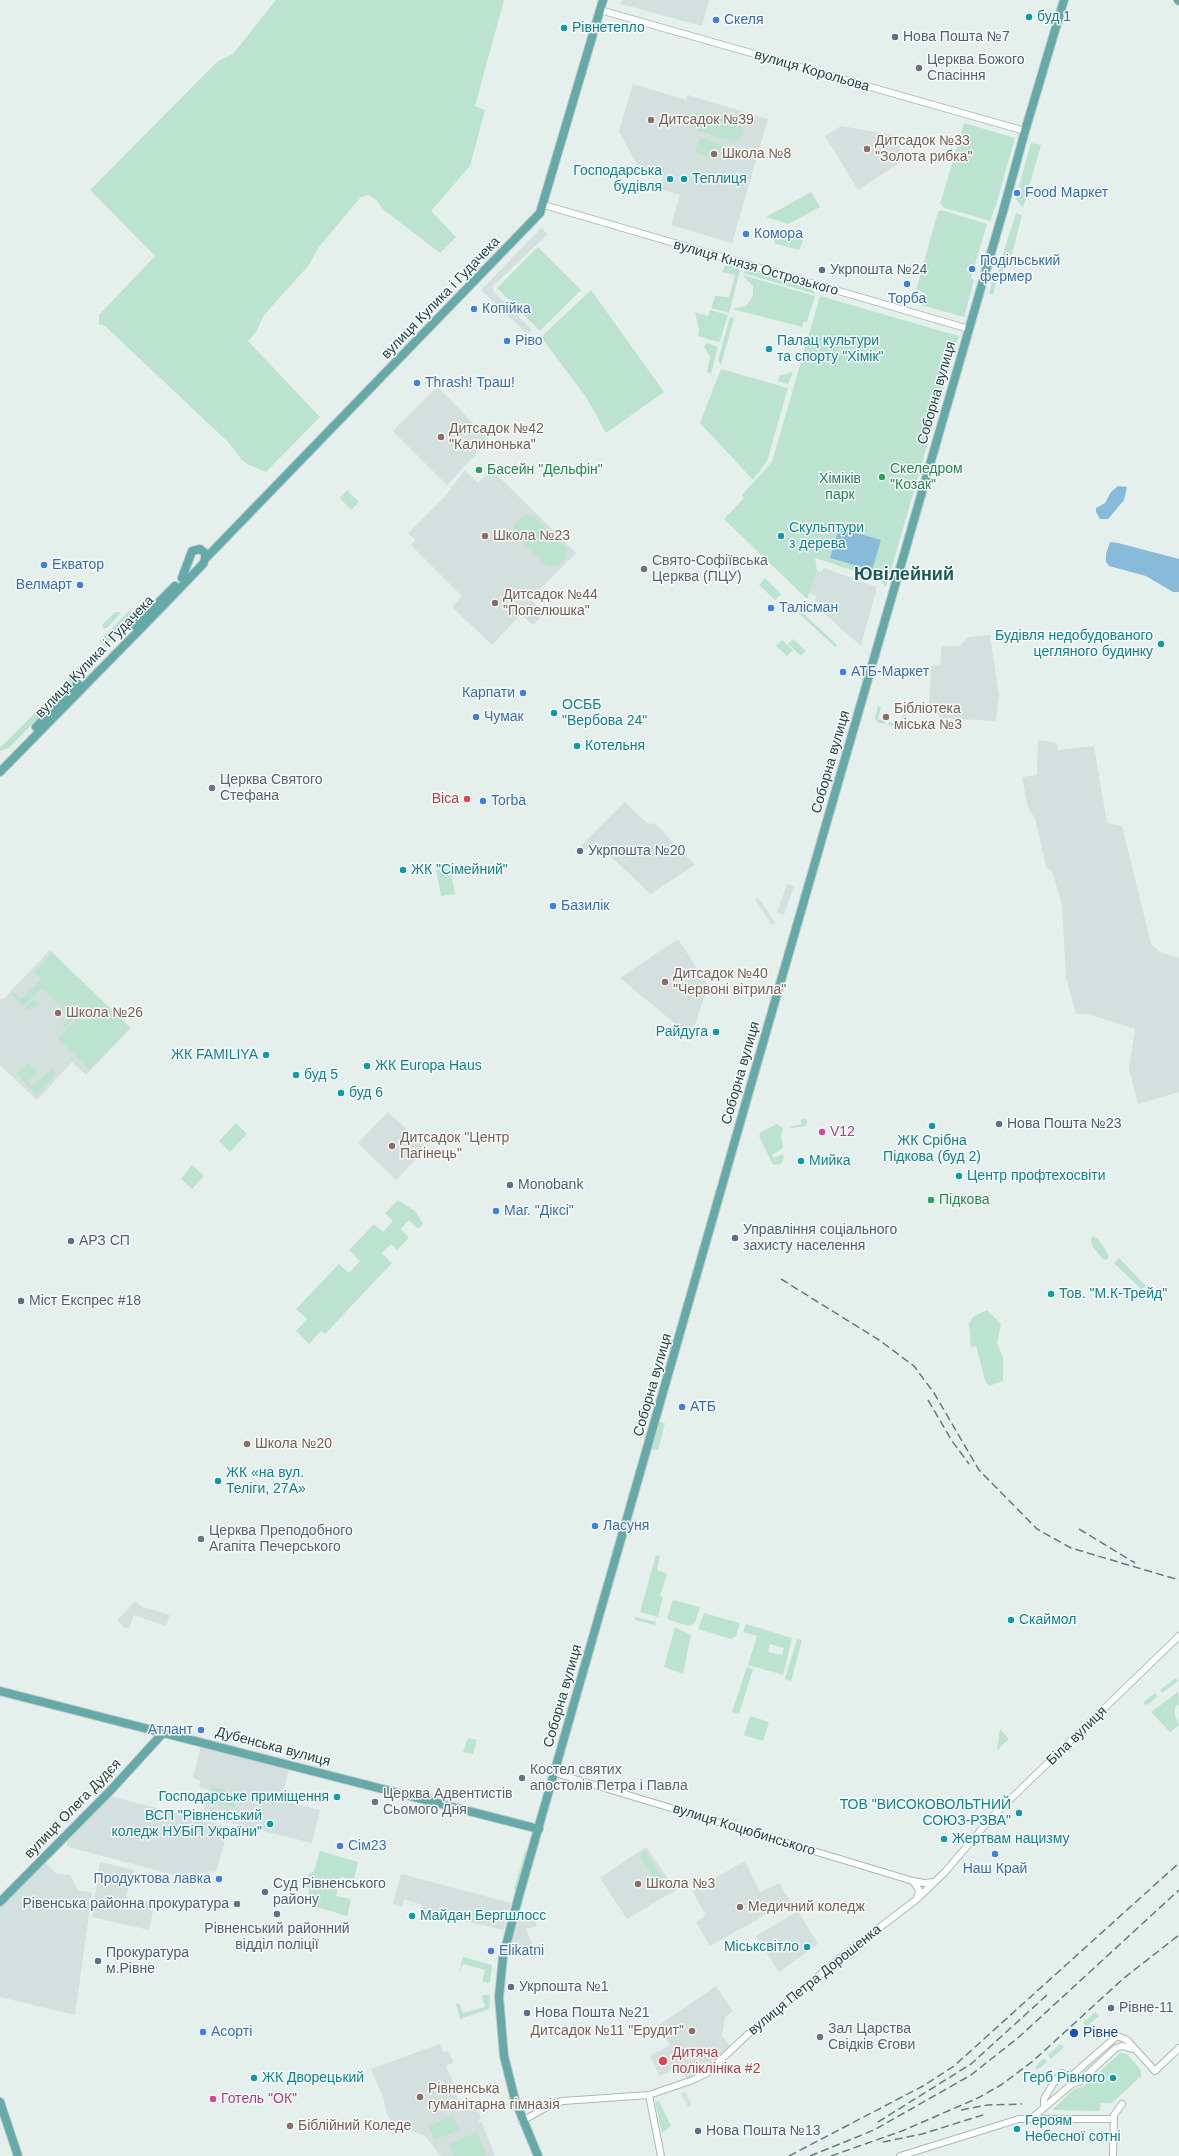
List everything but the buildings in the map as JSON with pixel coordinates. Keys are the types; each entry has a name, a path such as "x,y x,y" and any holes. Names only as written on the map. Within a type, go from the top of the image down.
{"main road":[{"name":"вулиця Кулика і Гудачека","path":"0,772 165,604 203,564 205,559 540,213 544,205 603,0"},
{"name":"Соборна вулиця","path":"538,2156 522,2121 504,2056 500,2020 500,1985 503,1957 969,329 1024,131 1064,0"},
{"path":"182,578 192,552 200,548 205,553 205,559"},
{"name":"вулиця Кулика і Гудачека","path":"0,764 199,561 205,559"},
{"name":"Дубенська вулиця","path":"0,1691 539,1829"},
{"name":"вулиця Олега Дудєя","path":"0,1902 104,1796 163,1733"},
{"path":"0,2102 18,2156"}],"street":[{"name":"вулиця Корольова","path":"600,10 1024,131"},
{"name":"вулиця Князя Острозького","path":"544,205 969,329"},
{"name":"Біла вулиця","path":"976,1835 992,1817 1179,1636"},
{"name":"вулиця Коцюбинського","path":"555,1773 914,1881 924,1883 934,1882"},
{"name":"вулиця Петра Дорошенка","path":"522,2121 554,2103 563,2101 649,2095 703,2075 747,2035 845,1954 917,1899 976,1835"},
{"path":"914,1881 919,1890 917,1899"},
{"path":"1044,2106 1044,2099 1056,2079 1062,2073 1070,2077 1117,2036 1122,2037 1155,2071 1179,2048"},
{"path":"1032,2118 1044,2106 1072,2084 1079,2082 1116,2048 1122,2046 1135,2049"},
{"path":"649,2095 661,2156"},
{"path":"1113,2156 1115,2112 1122,2104"},
{"path":"900,2156 994,2126 1032,2118 1114,2119"}],"shaded area":[{"path":"622,0 709,0 702,26 621,4"},
{"name":"Школа №8","path":"633,84 686,100 688,95 768,119 732,243 671,225 680,195 660,189 664,174 637,165 619,131"},
{"name":"Дитсадок №33 \"Золота рибка\"","path":"841,126 900,136 900,162 858,190 825,136"},
{"path":"541,228 548,234 493,286 493,291 532,330 527,334 481,290"},
{"name":"Дитсадок №42 \"Калинонька\"","path":"436,388 441,390 489,440 447,485 393,431"},
{"name":"Школа №23","path":"491,469 576,553 530,599 544,613 533,625 521,614 492,645 452,607 462,596 411,545 415,540 408,533 447,494 465,470 478,483"},
{"path":"824,568 877,587 861,646 819,609 821,605 815,601 816,596 809,593 817,571 821,572"},
{"path":"990,635 999,695 996,721 941,718 929,705 931,667 940,664 942,646 959,646 969,637"},
{"path":"1038,740 1057,743 1058,750 1094,746 1107,823 1122,826 1151,944 1160,952 1179,958 1179,1092 1138,1104 1129,1069 1135,1029 1088,1014 1076,1014 1066,978 1062,905 1052,871 1046,867 1035,818 1028,808 1022,777 1037,775"},
{"path":"625,802 649,825 652,823 657,825 695,865 650,894 619,864 593,843 585,850 581,846"},
{"path":"787,884 794,886 784,915 777,913"},
{"path":"758,897 775,922 772,925 755,900"},
{"name":"Дитсадок №40 \"Червоні вітрила\"","path":"678,939 708,985 695,1025 684,1031 620,978"},
{"name":"Школа №26","path":"50,950 131,1028 86,1075 72,1062 37,1100 0,1065 0,998 3,999"},
{"name":"Дитсадок \"Центр Пагінець\"","path":"388,1112 427,1148 396,1180 358,1143"},
{"path":"135,1601 143,1607 170,1615 166,1626 134,1615 129,1628 125,1628 117,1620"},
{"path":"201,1746 289,1769 284,1789 290,1791 288,1802 320,1810 312,1843 202,1816 209,1790 199,1787 201,1781 193,1778"},
{"path":"110,1796 229,1827 216,1872 209,1871 205,1883 68,1847 66,1840"},
{"name":"Школа №3","path":"646,1847 676,1890 627,1919 600,1878"},
{"path":"44,1861 57,1874 70,1875 78,1890 92,1893 75,2015 0,1997 0,1906"},
{"name":"Медичний коледж","path":"745,1861 760,1892 779,1883 790,1901 710,1946 696,1922 704,1917 705,1913 692,1891"},
{"path":"100,1862 134,1870 126,1897 150,1903 149,1910 153,1911 149,1930 92,1917"},
{"path":"401,1874 511,1903 504,1930 436,1915 435,1918 420,1914 422,1905 404,1899 402,1907 393,1904"},
{"path":"798,1911 818,1944 779,1972 756,1936"},
{"path":"517,1912 544,1914 545,1917 535,1919 537,1926 526,1929 533,1946 519,1955 508,1956"},
{"name":"Дитсадок №11 \"Ерудит\"","path":"716,1986 733,2011 725,2017 722,2036 730,2046 705,2070 688,2079 677,2068 660,2076 650,2056 670,2045 658,2026"},
{"name":"Рівненська гуманітарна гімназія","path":"440,2044 443,2052 448,2051 454,2062 446,2066 458,2094 456,2094 459,2101 455,2102 458,2112 476,2105 481,2118 478,2121 482,2123 495,2156 441,2156 425,2136 413,2131 410,2127 403,2124 400,2125 398,2122 393,2125 386,2112 384,2100 371,2069"},
{"path":"685,2092 692,2105 688,2107 681,2094"}],"green space":[{"path":"276,0 504,0 475,106 485,110 470,166 431,211 456,237 440,253 384,210 376,200 369,195 361,197 318,248 309,265 264,315 256,332 248,341 320,417 266,472 249,465 242,460 228,442 105,326 99,324 99,315 155,256 90,190 218,61 233,54"},
{"path":"697,113 737,122 744,130 742,136 738,140 733,141 700,132 690,123 694,115"},
{"path":"964,123 1015,138 990,221 945,208 940,204"},
{"path":"700,138 722,145 717,160 695,152"},
{"path":"1031,143 1041,145 1023,208 1016,197 1019,197 1021,189 1019,186"},
{"path":"811,192 820,207 788,224 766,217"},
{"path":"941,210 987,224 971,278 974,280 964,317 921,305 925,293 916,290 938,212"},
{"path":"1016,213 1022,215 1012,254 1007,258 1002,257"},
{"path":"779,228 798,235 803,241 799,250 774,243"},
{"path":"538,247 581,290 540,331 497,288"},
{"path":"1001,259 1006,261 1008,264 1005,264 1001,277 997,275"},
{"path":"729,264 738,267 740,271 729,313 711,308 715,296 729,297 735,275 722,272 725,266"},
{"path":"747,269 799,286 803,285 812,288 815,294 743,273"},
{"path":"742,275 815,296 807,322 804,321 802,327 732,309 746,306 753,296 753,286"},
{"path":"993,279 997,279 993,295 989,293"},
{"path":"591,290 664,392 606,433 586,397 541,337"},
{"name":"Хіміків парк","path":"820,296 959,336 886,587 879,579 815,558 817,571 807,599 724,519 744,498 742,495 772,462"},
{"path":"710,310 728,315 720,341 718,342 698,336 699,330 695,312 708,316"},
{"path":"730,317 734,318 721,365 718,360"},
{"path":"707,343 718,347 711,374 707,372 710,357 704,346"},
{"path":"721,369 788,388 767,461 753,480 700,423"},
{"path":"789,372 793,373 788,384 778,381 780,375 788,374"},
{"path":"347,490 359,502 351,510 340,498"},
{"path":"527,515 534,517 566,548 567,557 559,565 548,567 515,535 513,530 515,523 520,518"},
{"path":"765,578 781,594 775,600 759,585"},
{"path":"796,606 837,645 835,647 793,608"},
{"path":"130,610 133,614 133,620 112,638 105,647 99,641"},
{"path":"115,612 121,612 107,628 103,628 102,625"},
{"path":"793,639 806,651 801,656 788,644"},
{"path":"782,640 793,650 787,656 776,646"},
{"path":"100,646 103,649 101,653 66,691 58,690"},
{"path":"47,701 51,705 9,748 0,751 0,748"},
{"path":"878,706 881,707 878,719 885,721 884,724 877,722 875,718"},
{"path":"904,713 907,714 901,727 888,725 889,722 900,725"},
{"path":"450,868 455,894 441,896 436,870"},
{"path":"52,953 130,1028 89,1070 58,1039 79,1017 77,1015 65,1028 62,1025 70,1017 42,988 33,997 28,992 41,979 34,972"},
{"path":"13,992 21,999 27,993 32,997 23,1006 11,994"},
{"path":"34,999 39,1004 29,1010 26,1007"},
{"path":"28,1063 37,1072 28,1081 32,1086 52,1069 55,1073 55,1076 37,1095 16,1074"},
{"path":"805,1118 807,1121 806,1126 789,1127 802,1124 800,1120"},
{"path":"236,1123 247,1134 230,1152 219,1141"},
{"path":"777,1124 783,1128 781,1136 783,1148 772,1155 774,1158 783,1154 784,1158 781,1164 773,1165 759,1136 761,1132"},
{"path":"192,1165 204,1176 192,1189 181,1179"},
{"path":"398,1200 415,1211 423,1224 418,1229 409,1220 401,1229 409,1238 397,1250 391,1244 382,1253 392,1263 325,1334 321,1331 309,1344 296,1331 307,1319 296,1309 339,1264 349,1273 360,1261 349,1250 374,1224 383,1232 393,1221 385,1213"},
{"path":"1093,1237 1097,1238 1104,1247 1109,1257 1106,1260 1103,1259 1092,1246 1091,1239"},
{"path":"1119,1258 1146,1286 1142,1290 1114,1263"},
{"path":"987,1310 1001,1324 997,1343 1003,1357 1003,1381 989,1386 985,1380 976,1346 971,1347 969,1324 973,1317"},
{"path":"659,1422 665,1423 658,1450 652,1449"},
{"path":"656,1555 660,1556 657,1570 667,1574 660,1596 663,1597 658,1617 640,1612"},
{"path":"673,1600 700,1607 695,1623 689,1626 667,1618"},
{"path":"704,1613 740,1623 736,1636 731,1639 698,1629"},
{"path":"635,1617 656,1622 655,1625 635,1620"},
{"path":"746,1624 792,1638 783,1675 748,1665 757,1636 743,1632","holes":["770,1644 784,1648 782,1655 768,1652"]},
{"path":"675,1627 691,1635 683,1674 664,1667"},
{"path":"797,1639 802,1640 791,1681 785,1679"},
{"path":"747,1667 753,1669 739,1714 732,1712"},
{"path":"1176,1678 1178,1681 1162,1693 1160,1690"},
{"path":"1178,1692 1179,1704 1175,1707 1175,1715 1179,1725 1170,1732 1151,1712"},
{"path":"1155,1693 1157,1697 1147,1705 1143,1703"},
{"path":"750,1716 769,1722 763,1741 744,1735"},
{"path":"1000,1729 1009,1739 997,1750"},
{"path":"468,1738 477,1740 473,1754 463,1752"},
{"path":"212,1786 238,1795 234,1808 208,1800"},
{"path":"529,1847 516,1892 514,1889 525,1852"},
{"path":"320,1851 358,1862 354,1880 341,1877 336,1896 351,1899 347,1916 306,1904 310,1888 305,1887 308,1875 314,1871"},
{"path":"645,1851 664,1880 658,1884 639,1856"},
{"path":"463,1957 492,1965 490,1983 482,1982 485,1970 463,1964 458,1976"},
{"path":"482,1995 490,1995 489,2009 460,2019 456,2004 459,2003 463,2013 485,2007"},
{"path":"1095,2012 1099,2016 1086,2027 1083,2023"},
{"path":"1060,2044 1064,2047 1051,2059 1048,2055"},
{"path":"1120,2053 1127,2054 1141,2070 1141,2076 1112,2103 1101,2103 1099,2111 1052,2110 1074,2089 1083,2087"},
{"path":"1044,2058 1047,2062 1037,2070 1035,2067"},
{"path":"659,2101 671,2126 662,2133 655,2102"},
{"path":"453,2116 459,2130 434,2140 429,2126"},
{"path":"477,2132 487,2156 454,2156 449,2144"}],"water":[{"path":"1118,486 1127,487 1124,500 1108,519 1100,519 1096,512 1096,508 1105,503 1111,492"},
{"path":"839,528 881,540 872,570 830,558"},
{"path":"1110,542 1179,559 1179,592 1173,592 1146,576 1109,566 1106,562 1106,554"}],"railway":[{"path":"781,1279 879,1340 914,1366 934,1393 979,1470 1037,1529 1071,1548 1179,1580"},
{"path":"928,1400 952,1441 969,1464"},
{"path":"1079,1529 1135,1563"},
{"path":"789,2156 923,2086 954,2066 1179,1863"},
{"path":"810,2156 874,2130 971,2075 1019,2037 1179,1890"},
{"path":"831,2156 902,2131 978,2098 1001,2085 1033,2061 1124,1978 1179,1935"},
{"path":"878,2122 971,2064 1047,1995"},
{"path":"961,2110 988,2105 1022,2104"},
{"path":"883,2142 922,2134 986,2114"}],"place":[{"name":"буд 1","path":"1029,17"},
{"name":"Скеля","path":"716,20"},
{"name":"Рівнетепло","path":"564,28"},
{"name":"Нова Пошта №7","path":"895,37"},
{"name":"Церква Божого Спасіння","path":"919,68"},
{"name":"Дитсадок №39","path":"651,120"},
{"name":"Дитсадок №33 \"Золота рибка\"","path":"867,149"},
{"name":"Школа №8","path":"714,154"},
{"name":"Господарська будівля","path":"670,179"},
{"name":"Теплиця","path":"684,179"},
{"name":"Food Маркет","path":"1017,193"},
{"name":"Комора","path":"746,234"},
{"name":"Подільський фермер","path":"972,269"},
{"name":"Укрпошта №24","path":"822,270"},
{"name":"Торба","path":"907,284"},
{"name":"Копійка","path":"474,309"},
{"name":"Ріво","path":"507,341"},
{"name":"Палац культури та спорту \"Хімік\"","path":"769,349"},
{"name":"Thrash! Траш!","path":"417,383"},
{"name":"Дитсадок №42 \"Калинонька\"","path":"441,437"},
{"name":"Басейн \"Дельфін\"","path":"479,470"},
{"name":"Скеледром \"Козак\"","path":"882,477"},
{"name":"Школа №23","path":"485,536"},
{"name":"Скульптури з дерева","path":"781,536"},
{"name":"Екватор","path":"44,565"},
{"name":"Свято-Софіївська Церква (ПЦУ)","path":"644,569"},
{"name":"Велмарт","path":"80,585"},
{"name":"Дитсадок №44 \"Попелюшка\"","path":"495,603"},
{"name":"Талісман","path":"771,608"},
{"name":"Будівля недобудованого цегляного будинку","path":"1161,644"},
{"name":"АТБ-Маркет","path":"843,672"},
{"name":"Карпати","path":"523,693"},
{"name":"ОСББ \"Вербова 24\"","path":"554,713"},
{"name":"Чумак","path":"476,717"},
{"name":"Бібліотека міська №3","path":"886,717"},
{"name":"Котельня","path":"577,746"},
{"name":"Церква Святого Стефана","path":"212,788"},
{"name":"Віса","path":"467,799"},
{"name":"Torba","path":"483,801"},
{"name":"Укрпошта №20","path":"580,851"},
{"name":"ЖК \"Сімейний\"","path":"403,870"},
{"name":"Базилік","path":"553,906"},
{"name":"Дитсадок №40 \"Червоні вітрила\"","path":"665,982"},
{"name":"Школа №26","path":"58,1013"},
{"name":"Райдуга","path":"716,1032"},
{"name":"ЖК FAMILIYA","path":"266,1055"},
{"name":"ЖК Europa Haus","path":"367,1066"},
{"name":"буд 5","path":"296,1075"},
{"name":"буд 6","path":"341,1093"},
{"name":"Нова Пошта №23","path":"999,1124"},
{"name":"ЖК Срібна Підкова (буд 2)","path":"932,1126"},
{"name":"V12","path":"822,1132"},
{"name":"Дитсадок \"Центр Пагінець\"","path":"392,1146"},
{"name":"Мийка","path":"801,1161"},
{"name":"Центр профтехосвіти","path":"959,1176"},
{"name":"Monobank","path":"510,1185"},
{"name":"Підкова","path":"931,1200"},
{"name":"Маг. \"Діксі\"","path":"496,1211"},
{"name":"Управління соціального захисту населення","path":"735,1238"},
{"name":"АРЗ СП","path":"71,1241"},
{"name":"Тов. \"М.К-Трейд\"","path":"1051,1294"},
{"name":"Міст Експрес #18","path":"21,1301"},
{"name":"АТБ","path":"682,1407"},
{"name":"Школа №20","path":"247,1444"},
{"name":"ЖК «на вул. Теліги, 27А»","path":"218,1481"},
{"name":"Ласуня","path":"595,1526"},
{"name":"Церква Преподобного Агапіта Печерського","path":"201,1539"},
{"name":"Скаймол","path":"1011,1620"},
{"name":"Атлант","path":"201,1730"},
{"name":"Костел святих апостолів Петра і Павла","path":"522,1778"},
{"name":"Господарське приміщення","path":"337,1797"},
{"name":"Церква Адвентистів Сьомого Дня","path":"375,1802"},
{"name":"ТОВ \"ВИСОКОВОЛЬТНИЙ СОЮЗ-РЗВА\"","path":"1019,1813"},
{"name":"ВСП \"Рівненський коледж НУБіП України\"","path":"270,1824"},
{"name":"Жертвам нацизму","path":"944,1839"},
{"name":"Сім23","path":"340,1846"},
{"name":"Наш Край","path":"995,1854"},
{"name":"Продуктова лавка","path":"219,1879"},
{"name":"Школа №3","path":"638,1884"},
{"name":"Суд Рівненського району","path":"265,1892"},
{"name":"Рівенська районна прокуратура","path":"237,1904"},
{"name":"Медичний коледж","path":"740,1907"},
{"name":"Рівненський районний відділ поліції","path":"277,1914"},
{"name":"Майдан Бергшлосс","path":"412,1916"},
{"name":"Міськсвітло","path":"807,1947"},
{"name":"Elikatni","path":"491,1951"},
{"name":"Прокуратура м.Рівне","path":"98,1961"},
{"name":"Укрпошта №1","path":"511,1987"},
{"name":"Рівне-11","path":"1111,2008"},
{"name":"Нова Пошта №21","path":"527,2013"},
{"name":"Дитсадок №11 \"Ерудит\"","path":"692,2031"},
{"name":"Асорті","path":"203,2032"},
{"name":"Рівне","path":"1074,2033"},
{"name":"Зал Царства Свідків Єгови","path":"820,2037"},
{"name":"Дитяча поліклініка #2","path":"663,2061"},
{"name":"ЖК Дворецький","path":"254,2078"},
{"name":"Герб Рівного","path":"1113,2078"},
{"name":"Рівненська гуманітарна гімназія","path":"420,2097"},
{"name":"Готель \"ОК\"","path":"213,2099"},
{"name":"Біблійний Коледе","path":"290,2126"},
{"name":"Героям Небесної сотні","path":"1017,2129"},
{"name":"Нова Пошта №13","path":"698,2131"}],"district":[{"name":"Ювілейний","path":"904,575"}]}
